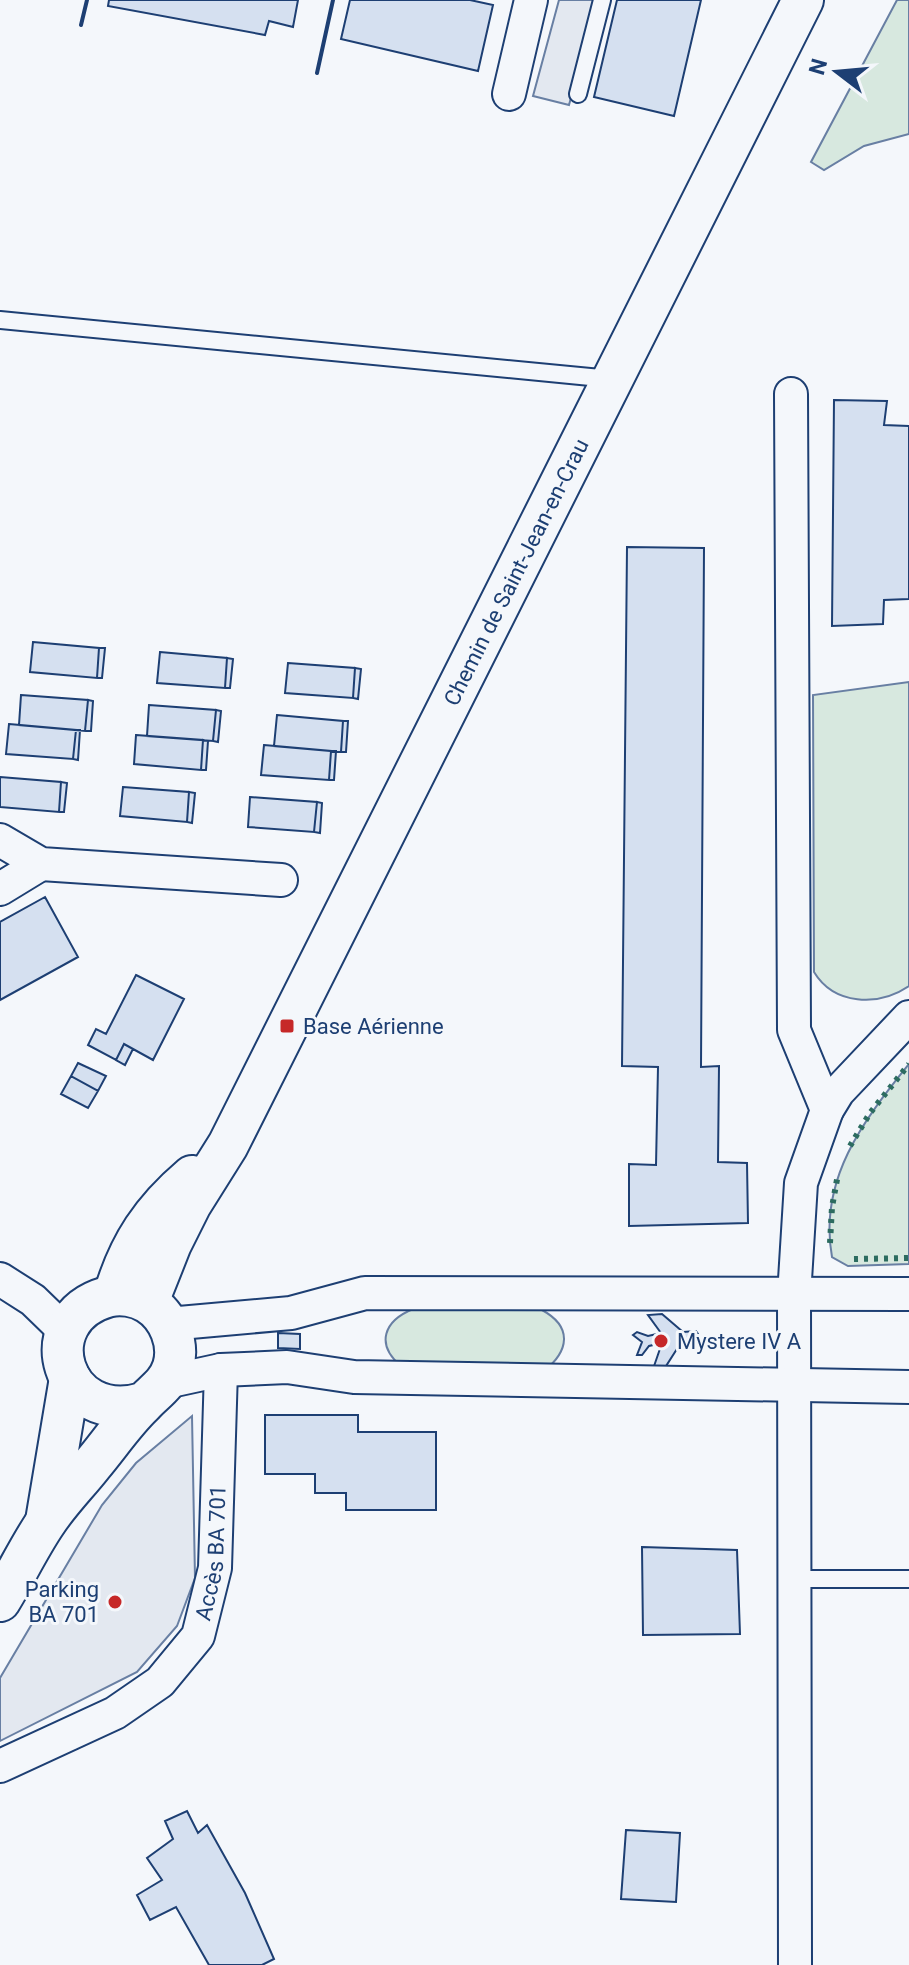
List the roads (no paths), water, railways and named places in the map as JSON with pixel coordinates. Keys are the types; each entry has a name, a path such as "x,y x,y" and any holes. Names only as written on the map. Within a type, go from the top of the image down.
{"street":[{"path":"509,94 531,0"},
{"name":"Chemin de Saint-Jean-en-Crau","path":"143,1307 177,1231 228,1145 803,0"},
{"path":"791,394 794,1030 827,1110"},
{"path":"0,840 41,864 281,880"},
{"path":"0,889 41,864"},
{"path":"795,1965 792,1386 801,1183 827,1110 838,1092 909,1017"},
{"path":"0,1279 33,1300 66,1332"},
{"path":"46,1521 70,1378 63,1348 66,1332 76,1315 95,1300 143,1307 291,1313 365,1293 909,1294"},
{"path":"0,1601 46,1521 155,1392 174,1363 174,1343 143,1307"},
{"path":"70,1378 82,1393 108,1406 126,1408 155,1392 221,1370 287,1367 354,1377 909,1387"},
{"name":"Accès BA 701","path":"0,1766 115,1713 160,1682 198,1636 215,1568 221,1370"}],"lane":[{"path":"578,94 602,0"},
{"path":"0,320 611,379"},
{"path":"793,1579 909,1579"}],"place":[{"name":"Base Aérienne","path":"287,1026"},
{"name":"Mystere IV A","path":"661,1341"},
{"name":"Parking BA 701","path":"115,1602"}]}
